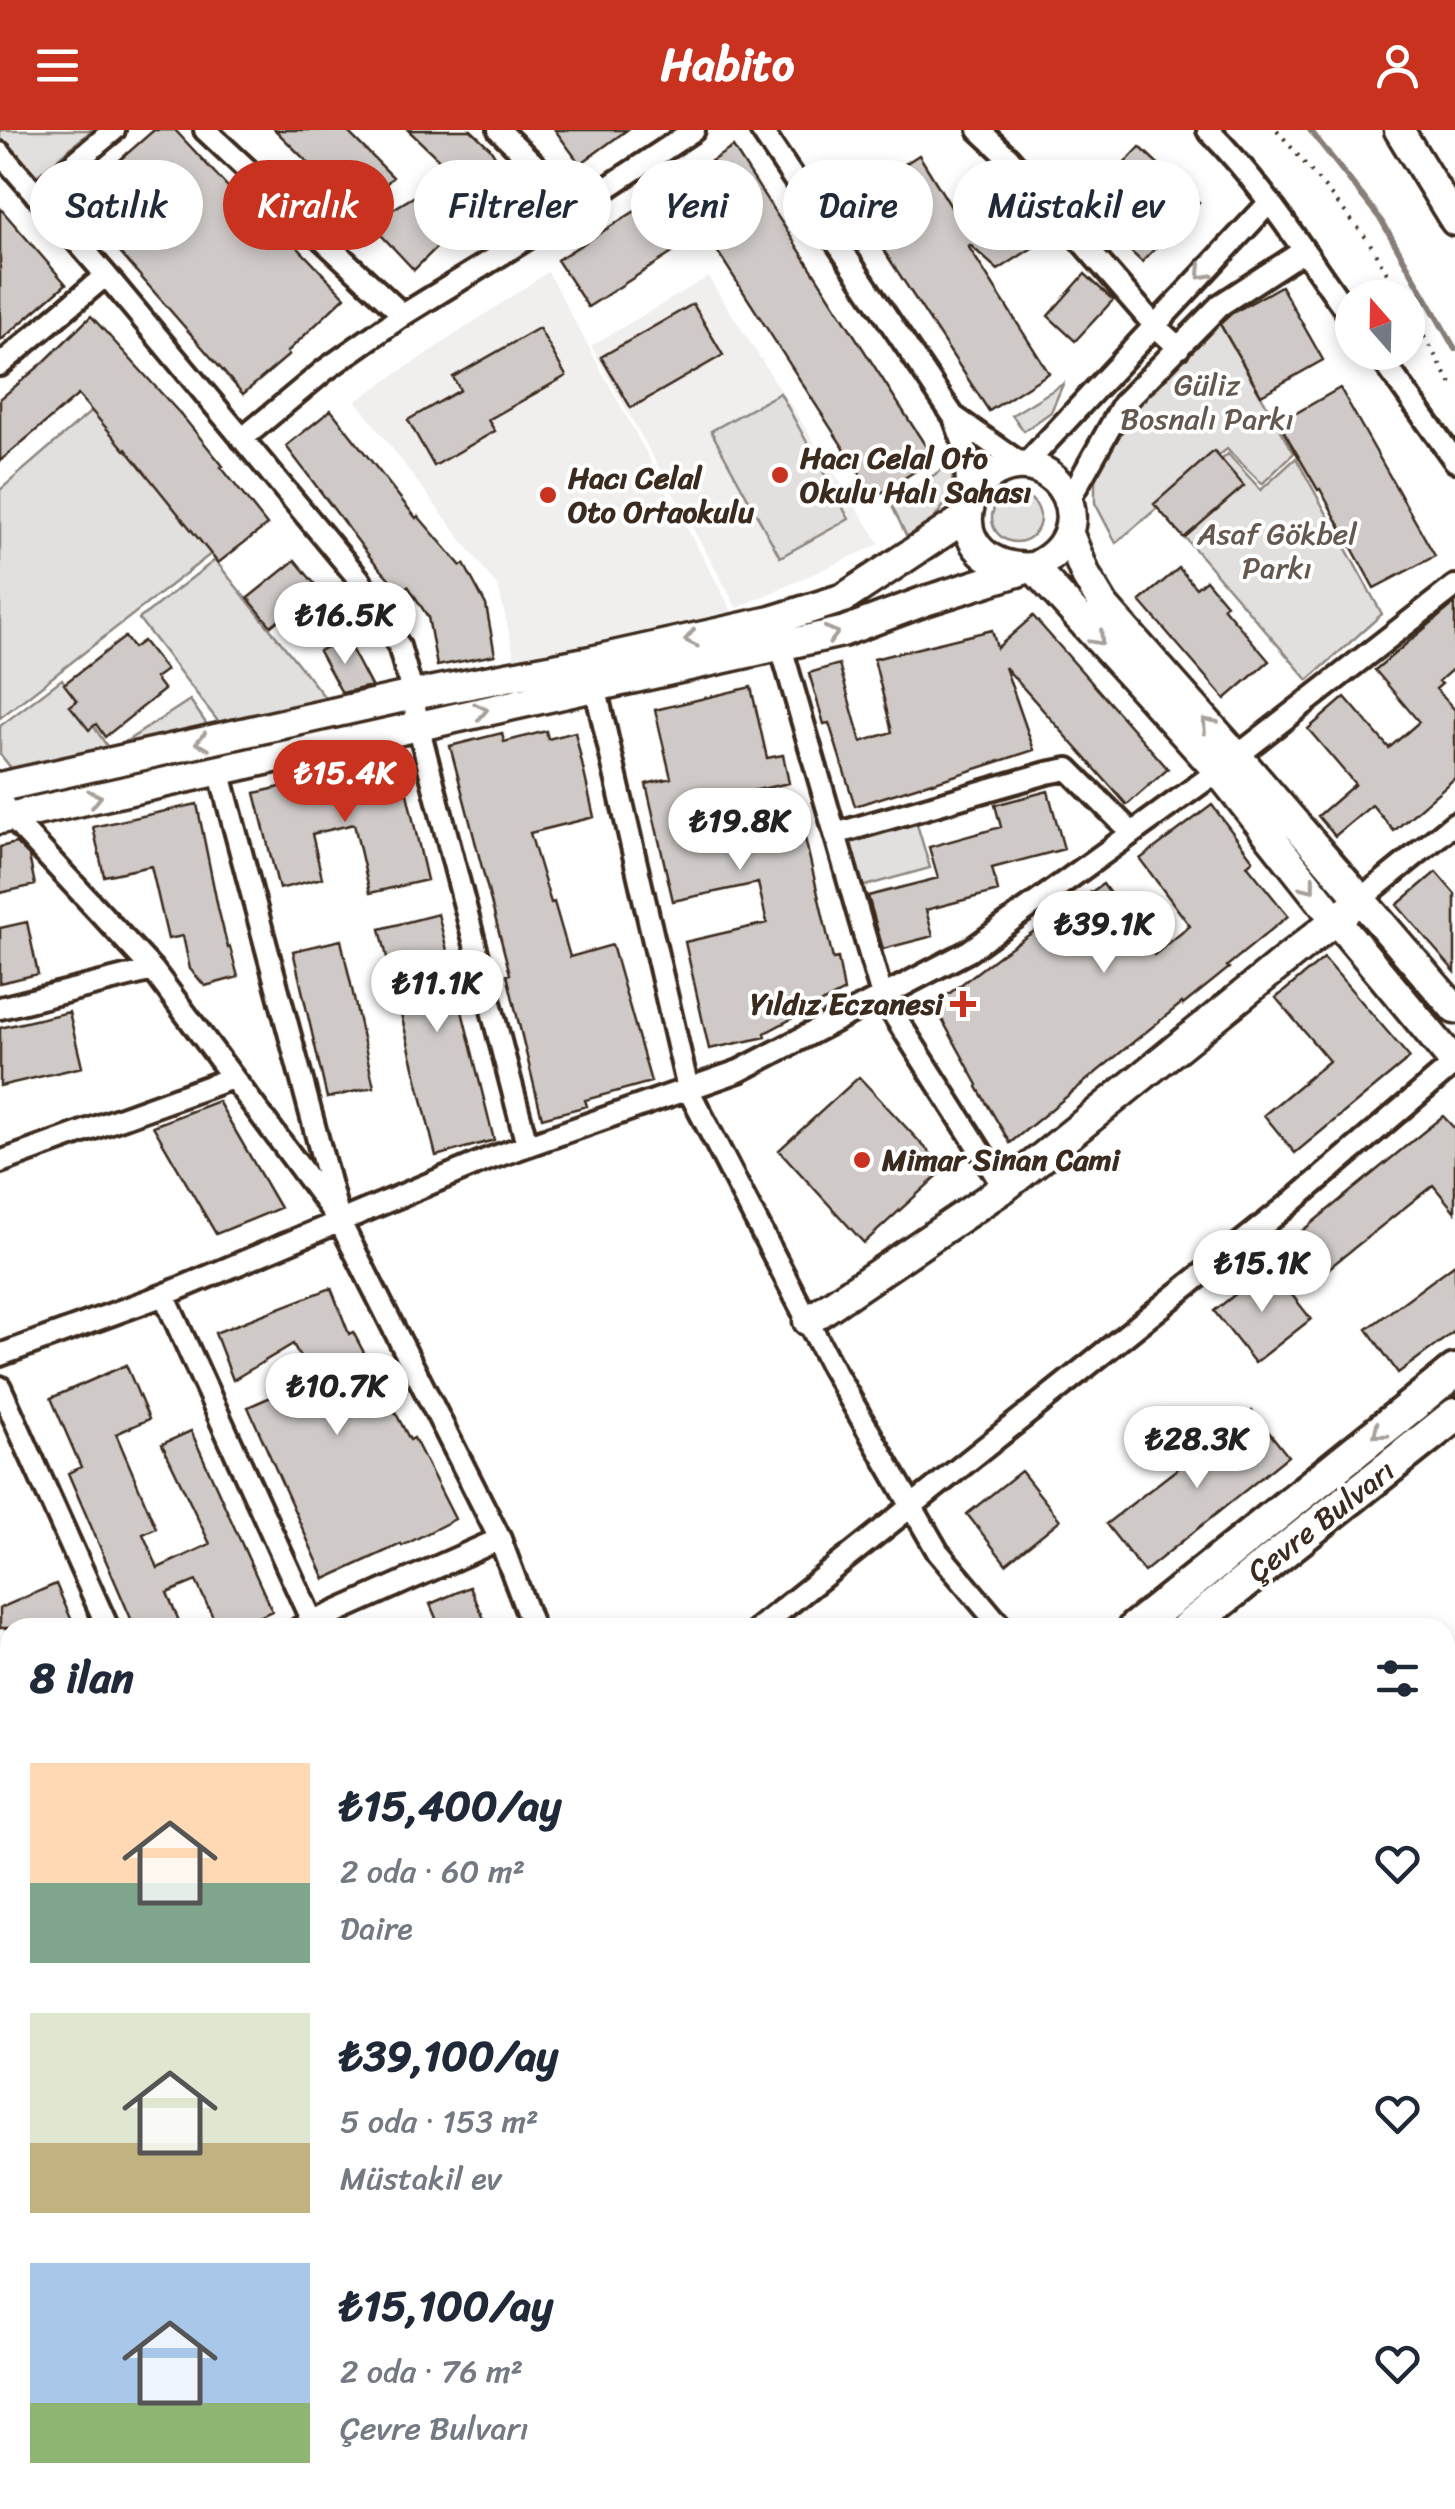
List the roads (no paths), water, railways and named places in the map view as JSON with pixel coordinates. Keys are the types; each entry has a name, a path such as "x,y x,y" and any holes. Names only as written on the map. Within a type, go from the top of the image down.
{"main road":[{"path":"1399,130 1455,221"},
{"path":"4,812 218,770 781,647 842,632 1033,567 1048,560 1069,534 1069,500 1052,477 1038,469 1008,468 992,474 980,485 968,516 970,531 988,558 1017,569 1033,567"},
{"path":"0,787 413,695 772,621 844,598 968,516"},
{"path":"1069,534 1086,576 1104,606 1228,764 1335,919 1455,1062"},
{"path":"1033,567 1361,899 1455,1009"},
{"path":"808,1321 1004,1188 1361,899"},
{"name":"Çevre Bulvarı","path":"1148,1618 1455,1372"},
{"name":"Çevre Bulvarı","path":"1199,1618 1455,1415"}],"street":[{"path":"78,160 114,130"},
{"path":"204,130 404,315"},
{"path":"500,130 530,160"},
{"path":"611,186 694,130"},
{"path":"760,130 954,417 965,447 968,516"},
{"path":"978,130 1008,157 1154,325 1179,348"},
{"path":"1208,130 1270,202 1335,295"},
{"path":"0,154 30,188"},
{"path":"954,417 1024,466 1270,202"},
{"path":"85,250 359,579 398,646 528,1146"},
{"path":"242,439 325,370 404,315 510,250"},
{"path":"1069,500 1123,404 1220,305 1304,251"},
{"path":"0,365 106,274"},
{"path":"1389,370 1455,461"},
{"path":"0,1355 164,1295 339,1220 528,1146 739,1071 882,996 968,950 1228,764 1455,586"},
{"path":"781,647 882,996 1004,1188"},
{"path":"595,686 688,1088 808,1321 912,1507 938,1552 994,1618"},
{"path":"835,834 1068,769 1132,832"},
{"path":"218,770 339,1220"},
{"path":"4,812 153,970 339,1220 500,1539 529,1618"},
{"path":"1361,899 1455,823"},
{"path":"0,1008 153,970"},
{"path":"772,1618 1291,1203 1455,1062"},
{"path":"0,1162 232,1078"},
{"path":"164,1295 305,1618"},
{"path":"0,1386 104,1618"},
{"path":"327,1618 500,1539"}],"waterway":[{"path":"1310,130 1382,221 1455,349"}],"place":[{"name":"Hacı Celal Oto Okulu Halı Sahası","path":"780,475"},
{"name":"Hacı Celal Oto Ortaokulu","path":"548,495"},
{"name":"Yıldız Eczanesi","path":"963,1004"},
{"name":"Mimar Sinan Cami","path":"862,1160"}],"park label":[{"name":"Güliz Bosnalı Parkı","path":"1207,402"},
{"name":"Asaf Gökbel Parkı","path":"1277,551"}]}
